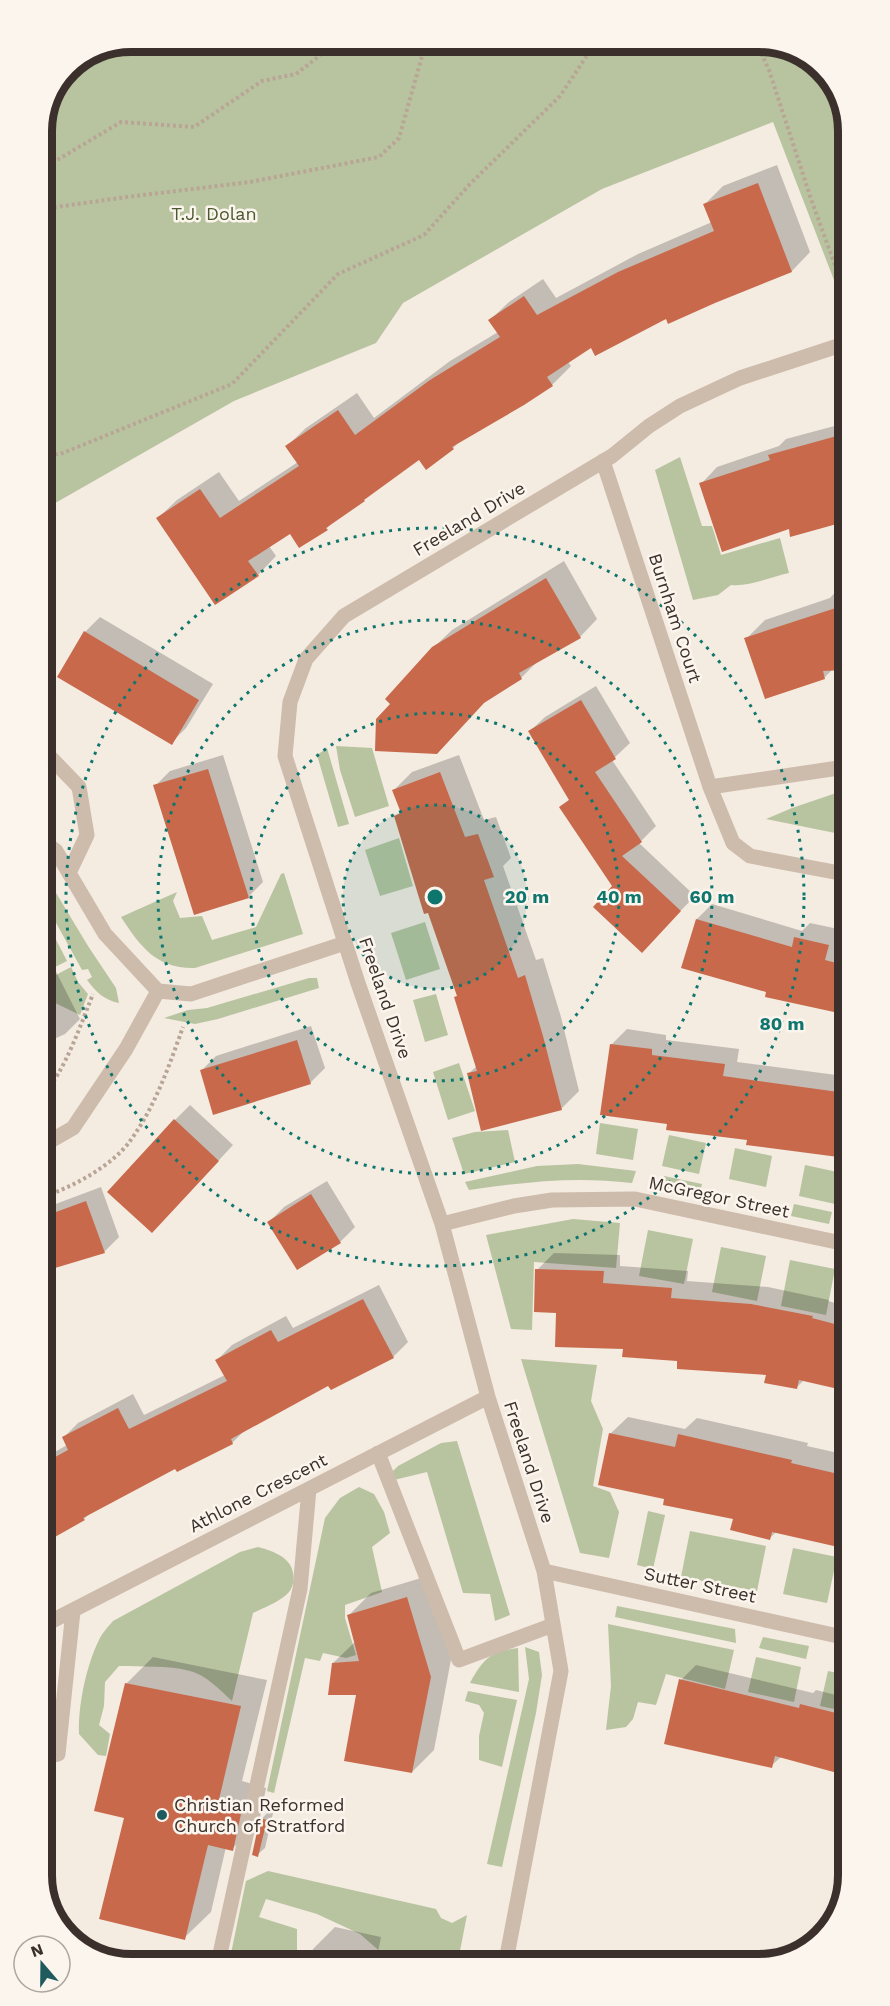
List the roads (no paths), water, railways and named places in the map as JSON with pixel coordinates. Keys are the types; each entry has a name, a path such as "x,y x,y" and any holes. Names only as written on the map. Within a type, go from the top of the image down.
{"street":[{"name":"Freeland Drive","path":"507,1954 561,1671 544,1571 488,1397 442,1224 345,943 285,756 290,702 306,659 344,616 603,461 680,405 740,378 838,346"},
{"name":"Burnham Court","path":"603,461 710,788 733,843 750,856 838,873"},
{"path":"53,760 79,787 87,835 69,873"},
{"path":"710,788 838,768"},
{"path":"53,848 105,934 158,991 191,994 345,943"},
{"path":"52,1140 73,1128 126,1049 158,991"},
{"name":"McGregor Street","path":"442,1224 514,1206 543,1202 635,1199 838,1242"},
{"name":"Athlone Crescent","path":"52,1621 488,1397"},
{"path":"378,1453 459,1660 553,1624"},
{"path":"220,1953 300,1589 309,1489"},
{"name":"Sutter Street","path":"544,1571 838,1636"},
{"path":"52,1755 58,1754 73,1611"}],"place":[{"name":"Christian Reformed Church of Stratford","path":"162,1815"}],"park label":[{"name":"T.J. Dolan","path":"214,214"}]}
